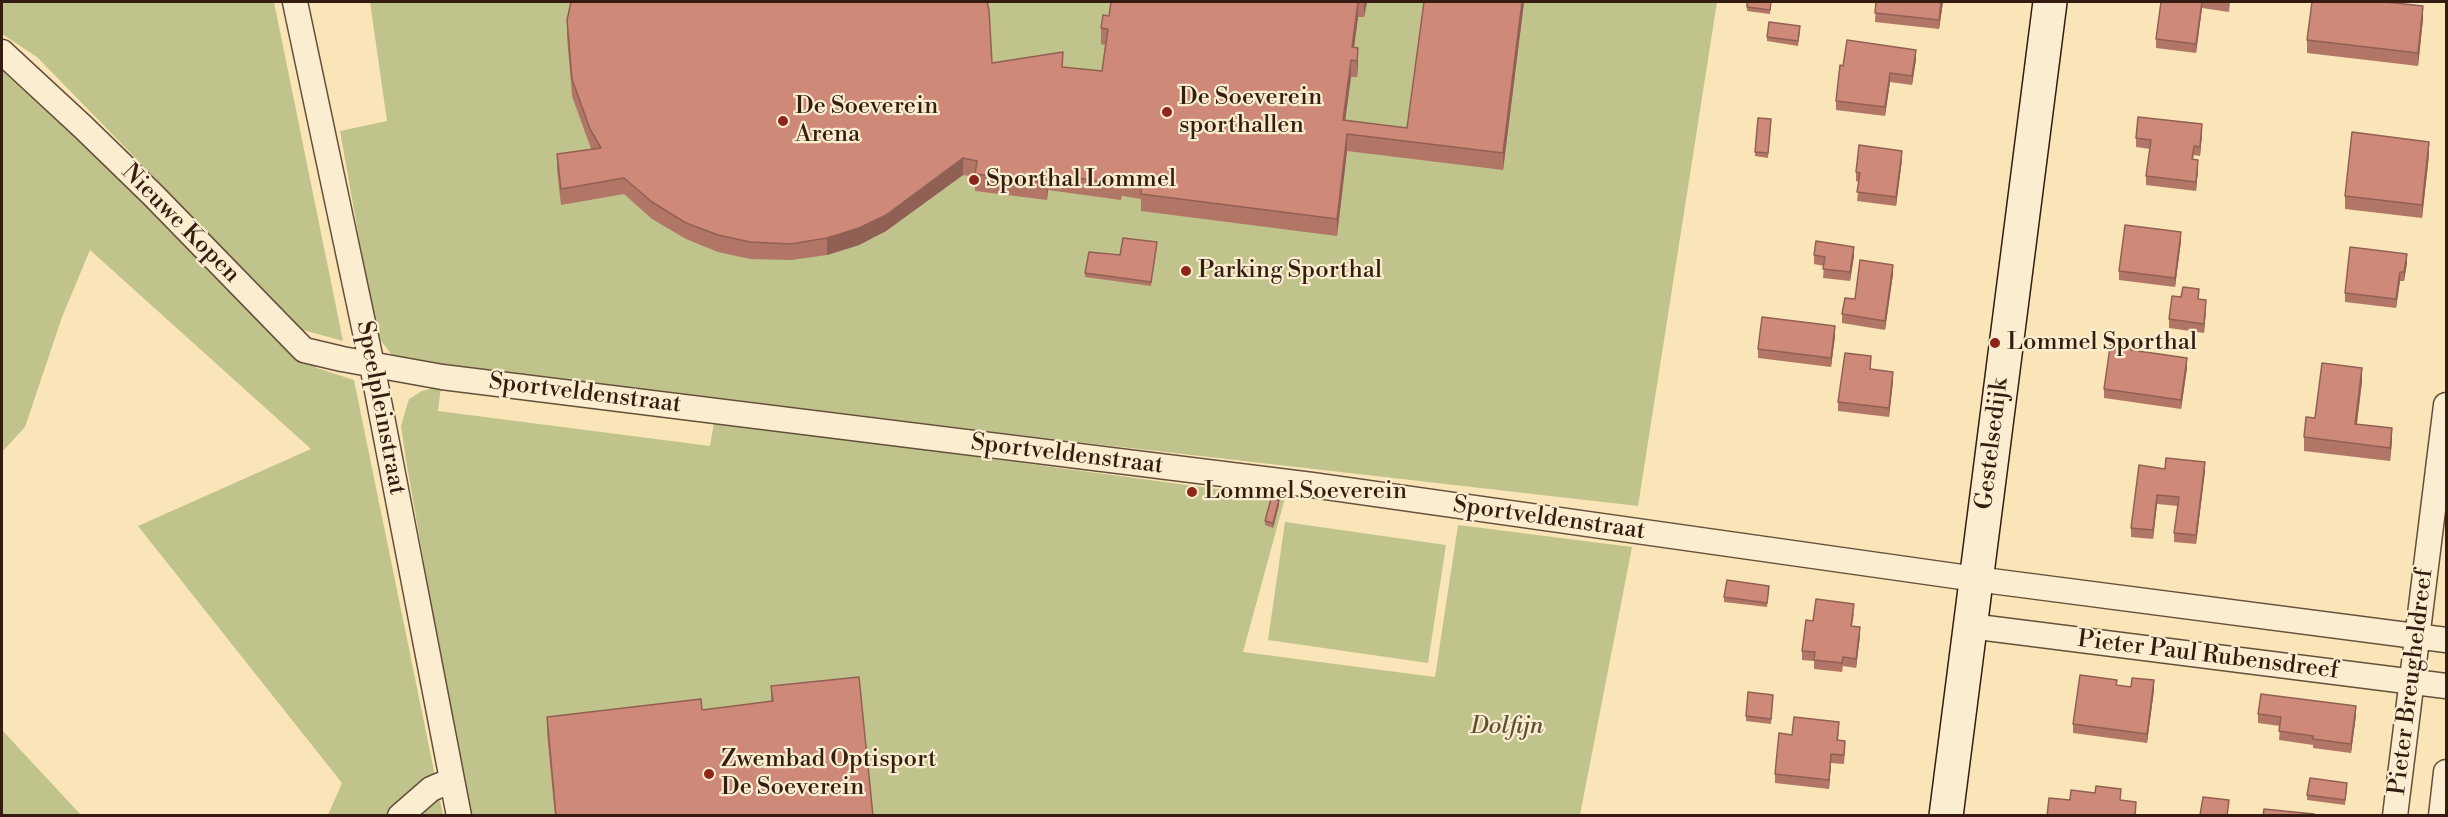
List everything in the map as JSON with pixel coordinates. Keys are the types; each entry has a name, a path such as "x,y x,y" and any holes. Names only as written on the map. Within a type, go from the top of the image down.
{"main road":[{"name":"Gestelsedijk","path":"1946,816 2050,2"}],"street":[{"name":"Speelpleinstraat","path":"295,2 372,365 459,816"},
{"name":"Nieuwe Kopen","path":"2,52 145,188 304,350 372,365"},
{"name":"Sportveldenstraat","path":"372,365 454,378 1312,485 1976,579"},
{"name":"Pieter Breugheldreef","path":"2395,816 2446,405"},
{"name":"Pieter Paul Rubensdreef","path":"1976,579 2446,640"},
{"name":"Pieter Paul Rubensdreef","path":"1970,626 2446,686"},
{"name":"Pieter Breugheldreef","path":"2441,816 2446,772"},
{"path":"400,816 431,789 452,780"}],"green space":[{"path":"2,2 274,2 343,341 303,330 37,57 2,34"},
{"path":"370,2 1717,2 1638,506 1069,441 410,360 391,354 376,334 340,131 387,121"},
{"path":"2,59 286,349 317,368 354,380 443,815 328,815 342,783 138,526 311,449 90,250 62,317 25,427 2,452"},
{"name":"Dolfijn","path":"441,386 438,411 710,446 714,422 1285,498 1243,652 1435,677 1458,525 1632,547 1580,815 468,815 401,426 409,399 422,391"},
{"path":"1285,522 1446,545 1428,663 1268,640"},
{"path":"2,730 81,815 2,815"}],"building":[{"path":"571,2 987,2 992,63 1063,52 1062,67 1102,71 1108,29 1101,28 1103,15 1109,16 1111,2 1358,2 1352,47 1358,48 1357,61 1351,60 1343,120 1407,128 1424,2 1522,2 1503,153 1347,134 1337,219 1141,194 1142,182 1122,179 1121,184 1048,174 1047,183 975,174 977,161 963,158 886,215 859,228 827,238 791,244 750,242 718,235 686,223 652,202 624,178 561,189 557,154 601,148 590,129 572,79 567,20"},
{"path":"1747,2 1771,2 1770,10 1747,7"},
{"path":"1876,2 1941,2 1939,20 1875,13"},
{"path":"2161,2 2202,2 2196,44 2156,39"},
{"path":"2312,2 2386,2 2423,6 2418,53 2307,40"},
{"path":"1769,22 1800,26 1798,41 1767,37"},
{"path":"1847,40 1916,50 1912,76 1890,73 1885,107 1836,101 1840,65 1843,66"},
{"path":"2138,117 2202,124 2200,147 2194,146 2192,159 2198,160 2196,182 2146,176 2151,140 2136,138"},
{"path":"1758,118 1771,119 1768,153 1755,152"},
{"path":"2352,132 2429,142 2422,205 2345,196"},
{"path":"1859,145 1902,151 1896,197 1857,192 1860,173 1856,172"},
{"path":"2125,225 2181,232 2175,278 2119,271"},
{"path":"1123,238 1157,242 1151,282 1085,273 1089,252 1120,255"},
{"path":"1816,241 1854,247 1850,272 1823,269 1825,257 1814,255"},
{"path":"2350,247 2407,254 2404,272 2400,272 2396,299 2345,293"},
{"path":"1860,260 1893,265 1885,321 1842,314 1845,298 1855,299"},
{"path":"2183,287 2199,289 2198,299 2206,300 2204,324 2169,319 2172,296 2181,297"},
{"path":"1762,317 1835,326 1831,358 1758,349"},
{"path":"2111,340 2132,343 2131,350 2187,358 2181,400 2104,389"},
{"path":"1845,353 1871,356 1870,369 1893,372 1889,408 1838,402"},
{"path":"2322,363 2362,368 2355,424 2392,428 2390,448 2304,437 2306,417 2315,418"},
{"path":"2166,458 2205,462 2196,535 2174,533 2179,497 2157,495 2153,530 2131,528 2139,465 2165,469"},
{"path":"1271,499 1279,500 1273,523 1265,521"},
{"path":"1727,580 1769,586 1767,603 1724,597"},
{"path":"1816,599 1854,604 1851,626 1860,627 1856,659 1843,657 1842,663 1814,660 1815,652 1802,651 1806,620 1813,621"},
{"path":"2080,675 2117,680 2116,685 2131,687 2132,678 2154,680 2147,734 2073,724"},
{"name":"Zwembad Optisport De Soeverein","path":"859,677 873,816 556,816 547,717 701,699 702,710 773,701 771,686"},
{"path":"1748,692 1773,695 1771,719 1746,716"},
{"path":"2261,694 2356,706 2351,744 2313,739 2313,736 2279,731 2281,717 2258,714"},
{"path":"1794,717 1839,722 1837,740 1845,741 1844,755 1831,754 1829,780 1775,774 1779,733 1792,735"},
{"path":"2310,778 2347,783 2345,800 2307,795"},
{"path":"2096,786 2121,789 2120,800 2136,802 2135,816 2047,816 2049,798 2070,800 2071,790 2095,793"},
{"path":"2203,797 2229,800 2227,816 2200,815"},
{"path":"2264,809 2314,814 2314,816 2263,816"}],"place":[{"name":"De Soeverein sporthallen","path":"1167,112"},
{"name":"De Soeverein Arena","path":"783,121"},
{"name":"Sporthal Lommel","path":"974,180"},
{"name":"Parking Sporthal","path":"1186,271"},
{"name":"Lommel Sporthal","path":"1995,343"},
{"name":"Lommel Soeverein","path":"1192,492"},
{"name":"Zwembad Optisport De Soeverein","path":"709,774"}]}
